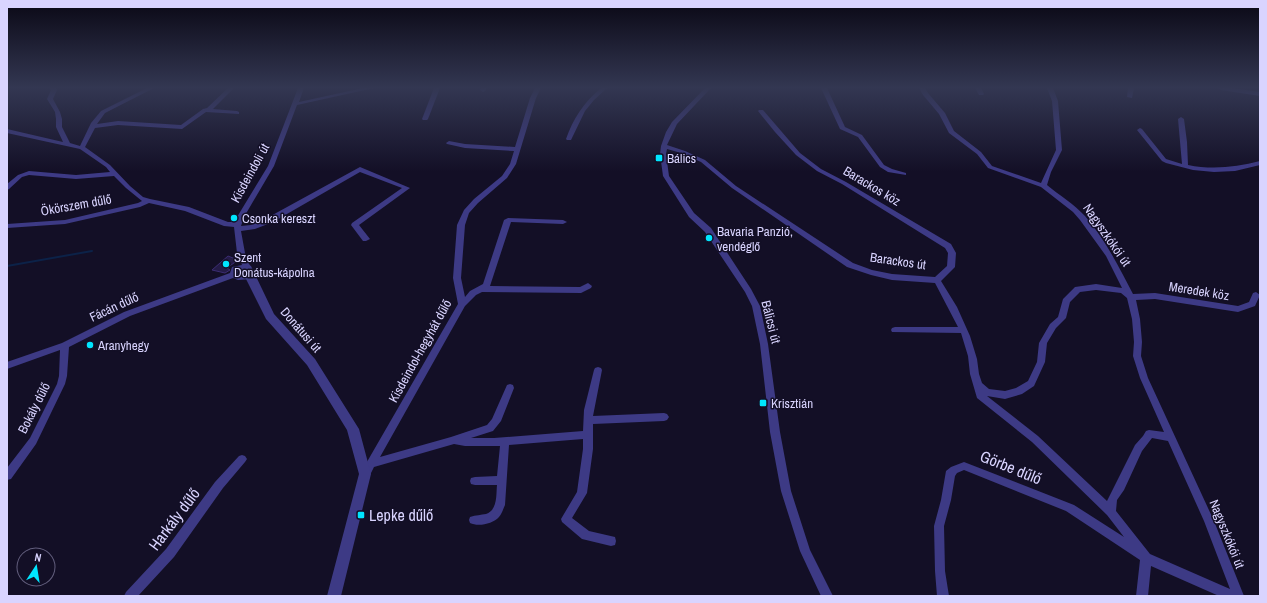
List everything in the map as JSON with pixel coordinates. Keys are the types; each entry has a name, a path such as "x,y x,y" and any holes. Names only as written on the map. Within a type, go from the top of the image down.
{"street":[{"path":"59,116 59,127 68,145"},
{"path":"82,148 93,126 100,116"},
{"path":"93,126 118,123 182,127 196,116"},
{"name":"Kisdeindoli út","path":"238,227 240,216 271,166 291,116"},
{"name":"Kisdeindol-hegyhát dűlő","path":"368,469 462,304 457,278 461,225 466,212 476,201 505,177 513,164 528,116"},
{"path":"569,139 579,116"},
{"name":"Bálicsi út","path":"681,116 674,123 664,146 663,154 668,181 691,215 708,230 748,291 756,306 764,344 775,432 786,491 805,552 827,596"},
{"name":"Barackos köz","path":"765,116 776,131 798,154 819,170 844,183 948,246 952,252 951,267 937,280"},
{"path":"837,116 842,128 860,136 882,166 890,171 904,174"},
{"name":"Nagyszkókói út","path":"943,116 951,132 980,153 990,166 1001,172 1043,186 1075,210 1083,218 1109,255 1131,297 1136,319 1138,342 1137,356 1144,378 1209,521 1238,596"},
{"path":"1043,186 1059,150 1056,116"},
{"path":"1181,119 1185,166"},
{"path":"1140,130 1164,160 1203,171 1219,171 1242,168 1260,163"},
{"path":"7,131 82,148 108,166 134,194 148,201 187,209 238,227 252,227 270,220 360,169 378,179 388,180 407,188 355,225 366,239"},
{"path":"449,143 465,146 518,149"},
{"name":"Barackos út","path":"664,146 683,152 703,161 734,187 850,265 868,273 910,279 937,280 952,305 972,354 976,377 980,386 980,395 1035,439 1111,512"},
{"path":"7,188 20,176 29,173 76,177 116,174"},
{"name":"Ökörszem dűlő","path":"7,226 65,222 140,205 148,201"},
{"path":"462,304 473,293 486,286 508,220 562,222"},
{"name":"Donátusi út","path":"238,227 241,253 250,277 270,316 311,362 353,429 368,469 334,596"},
{"name":"Fácán dűlő","path":"233,275 235,269 246,266"},
{"name":"Fácán dűlő","path":"7,366 66,345 127,314 233,275 250,277"},
{"path":"482,289 581,290 588,286"},
{"path":"980,386 987,392 1004,395 1019,391 1031,383 1041,362 1043,343 1054,326 1062,318 1066,301 1078,289 1096,287 1123,291 1131,297"},
{"name":"Meredek köz","path":"1131,297 1155,296 1238,309 1252,304 1256,295"},
{"path":"895,330 963,330"},
{"name":"Bokály dűlő","path":"7,476 33,441 61,384 66,345"},
{"path":"598,370 591,398 588,449 582,493 566,519 586,535 611,541"},
{"path":"368,469 490,428 496,422 510,388"},
{"path":"589,420 664,417"},
{"path":"1171,438 1149,434 1147,439 1138,448 1126,476 1112,498 1111,512 1146,558 1232,596"},
{"path":"454,440 465,442 505,441 588,435"},
{"path":"474,520 487,519 497,514 500,505 505,441"},
{"name":"Harkály dűlő","path":"130,596 170,553 219,485 242,459"},
{"name":"Görbe dűlő","path":"943,596 940,571 939,526 946,500 950,474 954,470 964,466 1070,508 1146,558"},
{"path":"475,481 502,480"},
{"path":"1142,596 1146,558"}],"building":[{"name":"Szent Donátus-kápolna","path":"228,256 238,260 227,268 230,270 225,273 212,270"}],"waterway":[{"path":"7,266 92,251"}],"place":[{"name":"Bálics","path":"659,158"},
{"name":"Csonka kereszt","path":"234,218"},
{"name":"Bavaria Panzió, vendéglő","path":"709,238"},
{"name":"Szent Donátus-kápolna","path":"226,264"},
{"name":"Aranyhegy","path":"90,345"},
{"name":"Krisztián","path":"763,403"},
{"name":"Lepke dűlő","path":"361,515"}]}
